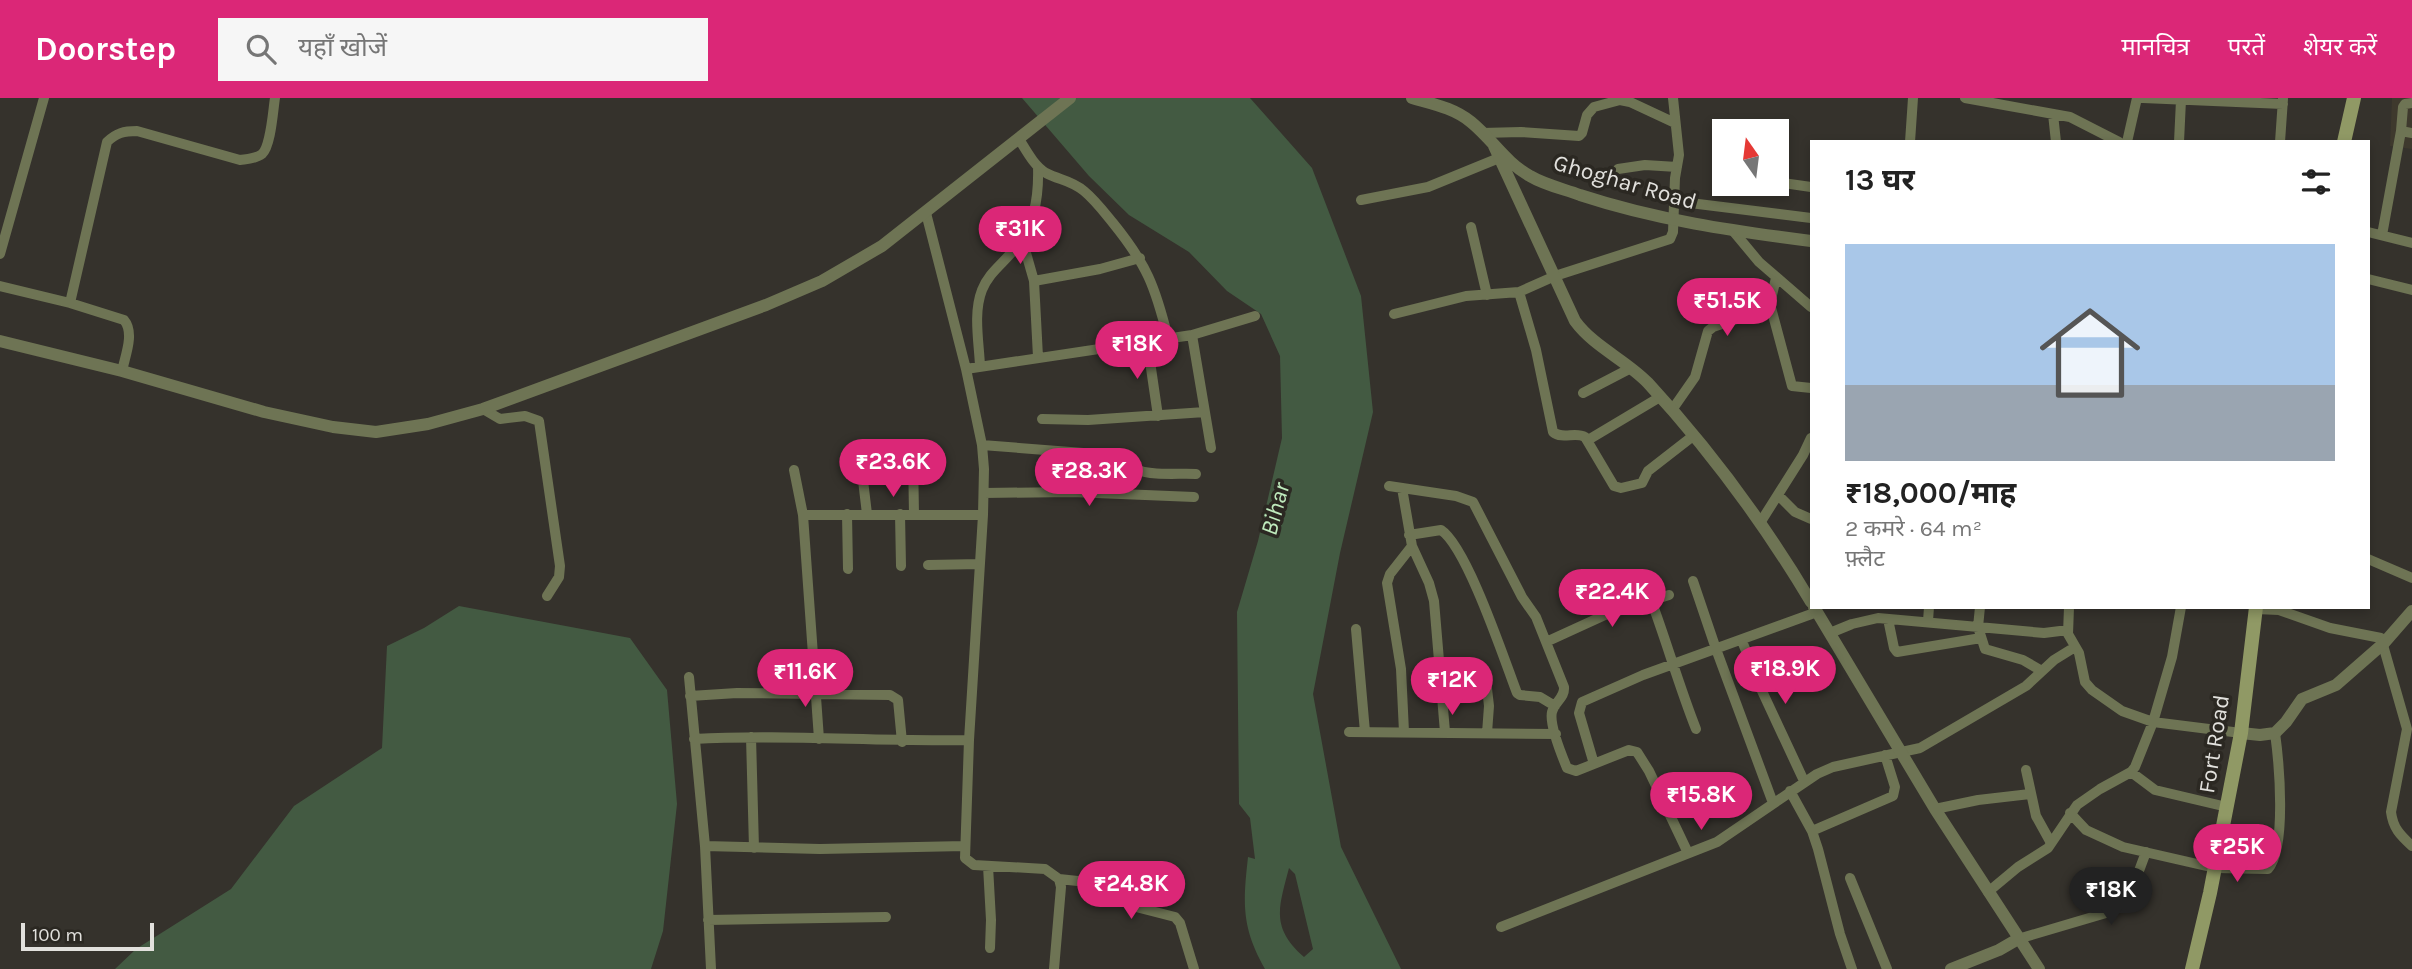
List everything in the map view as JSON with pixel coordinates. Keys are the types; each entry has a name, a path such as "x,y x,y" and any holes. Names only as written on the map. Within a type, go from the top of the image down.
{"main road":[{"path":"2344,140 2354,98"},
{"name":"Fort Road","path":"2192,969 2241,733 2256,609"}],"street":[{"path":"0,254 44,98"},
{"path":"70,303 107,142 114,135 137,131 240,160 252,159 263,153 267,146 275,98"},
{"path":"0,341 264,412 355,431 400,429 483,410 806,289 861,260 926,213 1070,98"},
{"name":"Ghoghar Road","path":"1412,98 1460,114 1482,133 1497,152 1532,177 1617,207 1673,220 1734,232 1810,241"},
{"path":"1394,314 1454,298 1519,292 1555,276 1666,241 1672,236 1677,167 1678,141 1673,98"},
{"path":"1910,140 1913,98"},
{"path":"1966,98 2080,121 2115,140"},
{"path":"2128,140 2140,98 2283,101 2280,140"},
{"path":"1482,133 1521,132 1579,136 1587,115 1594,107 1620,100 1630,102 1675,124"},
{"path":"2179,140 2181,100"},
{"path":"2382,235 2407,132 2403,107 2412,103"},
{"path":"2053,114 2056,140"},
{"path":"979,366 978,313 981,292 994,270 1022,239 1032,220 1037,201 1038,167 1023,135"},
{"path":"1361,200 1428,187 1497,152 1581,328 1589,338 1631,368 1672,410 1760,523 1810,600"},
{"path":"1038,167 1047,174 1072,182 1085,192 1100,206 1140,258 1154,286 1168,338"},
{"path":"1618,169 1677,167"},
{"path":"1789,184 1810,187"},
{"path":"1674,201 1810,218"},
{"path":"926,213 966,369 982,445 984,493 969,740 965,858 974,866 1045,869 1059,879 1106,884 1136,907 1175,917 1180,923 1194,969"},
{"path":"1471,227 1486,295"},
{"path":"1734,232 1753,256 1810,306"},
{"path":"2370,232 2412,243"},
{"path":"1022,239 1034,281 1038,357"},
{"path":"1034,281 1100,269 1140,258"},
{"path":"1776,278 1770,304 1792,386 1810,388"},
{"path":"2370,279 2412,289"},
{"path":"0,286 119,317 128,325 130,333 122,372"},
{"path":"1519,292 1536,350 1551,429 1559,436 1578,434 1588,440 1611,484 1622,488 1642,483 1648,471 1693,436"},
{"path":"1672,410 1695,377 1707,331 1767,308 1770,304"},
{"path":"966,369 1192,335 1255,316"},
{"path":"1192,335 1211,447"},
{"path":"1147,341 1158,416"},
{"path":"1583,393 1631,368"},
{"path":"1588,440 1660,397"},
{"path":"483,410 500,419 525,416 539,421 560,566 559,577 547,596"},
{"path":"1042,419 1088,420 1205,412"},
{"path":"982,445 1122,456 1141,471 1196,474"},
{"path":"913,455 914,514"},
{"path":"1760,523 1807,456"},
{"path":"867,514 862,472 888,467"},
{"path":"794,470 803,515 819,739"},
{"path":"1389,486 1456,496 1473,502 1522,597 1536,617 1565,691 1555,706 1552,718 1565,764 1570,770 1576,771 1629,750 1637,752 1649,771 1688,853"},
{"path":"1402,488 1412,547 1429,583 1434,601 1445,732"},
{"path":"984,493 1072,492 1194,497"},
{"path":"1778,495 1795,512 1810,519"},
{"path":"847,514 848,569"},
{"path":"900,514 901,566"},
{"path":"803,515 983,514"},
{"path":"1409,535 1441,530 1447,535 1467,567 1517,693 1540,697 1555,706"},
{"path":"1404,732 1401,669 1387,583 1390,574 1412,547"},
{"path":"2370,560 2412,578"},
{"path":"928,565 980,564"},
{"path":"1693,581 1773,803"},
{"path":"1546,642 1586,622 1669,595"},
{"path":"1651,600 1696,729"},
{"path":"1594,764 1579,705 1631,680 1742,641 1810,607"},
{"path":"1815,609 1935,809 2039,969"},
{"path":"1928,609 1928,621"},
{"path":"1980,609 1978,626 1984,647 2023,660 2042,671"},
{"path":"2069,609 2068,630 2079,653 2087,685 2122,711 2152,722 2260,736 2276,733 2302,699 2332,688 2409,619"},
{"path":"1988,892 2018,867 2048,848 2070,813 2084,799 2131,772 2152,722 2175,646 2180,609"},
{"path":"2268,609 2279,610 2330,628 2378,636 2384,643 2407,729 2391,812 2392,820 2397,832 2412,846"},
{"path":"1830,633 1860,621 1888,619 2044,633 2068,630"},
{"path":"1888,619 1897,652 1981,638"},
{"path":"1356,629 1365,732"},
{"path":"1742,641 1804,781"},
{"path":"1501,927 1717,842 1804,781 1833,768 1900,751 1916,750 2026,686 2054,660 2075,647"},
{"path":"689,677 705,846 710,969"},
{"path":"1486,680 1489,706 1487,733"},
{"path":"690,696 816,693 894,696 899,705 902,742"},
{"path":"1349,732 1556,734"},
{"path":"2070,813 2086,830 2108,842 2215,867 2261,870 2270,868 2276,848 2281,800 2276,733"},
{"path":"694,739 751,737 902,742 969,740"},
{"path":"751,737 754,848"},
{"path":"1812,831 1893,796 1895,787 1885,755"},
{"path":"2026,770 2036,816 2051,843"},
{"path":"2131,772 2155,790 2227,807"},
{"path":"1790,791 1812,831 1852,969"},
{"path":"1935,809 1978,800 2030,794"},
{"path":"705,846 965,846"},
{"path":"1951,969 1999,950 2018,939 2106,913 2127,903 2146,852"},
{"path":"988,866 990,948"},
{"path":"1850,878 1887,969"},
{"path":"1054,969 1061,887 1059,879"},
{"path":"708,919 886,918"}],"shaded area":[{"path":"2392,98 2412,98 2412,149 2390,146"}],"water":[{"name":"Bihar","path":"1022,98 1250,98 1312,168 1361,296 1373,412 1340,553 1313,694 1341,847 1401,969 1265,969 1257,954 1248,927 1245,902 1248,857 1255,859 1250,818 1239,804 1237,612 1258,541 1282,438 1280,356 1261,314 1227,291 1189,252 1129,215 1089,176","holes":["1289,868 1295,874 1313,949 1304,957 1286,936 1280,916"]},
{"path":"459,606 630,638 667,690 677,804 663,931 651,969 115,969 136,949 231,889 294,806 382,748 387,646 424,628"}]}
